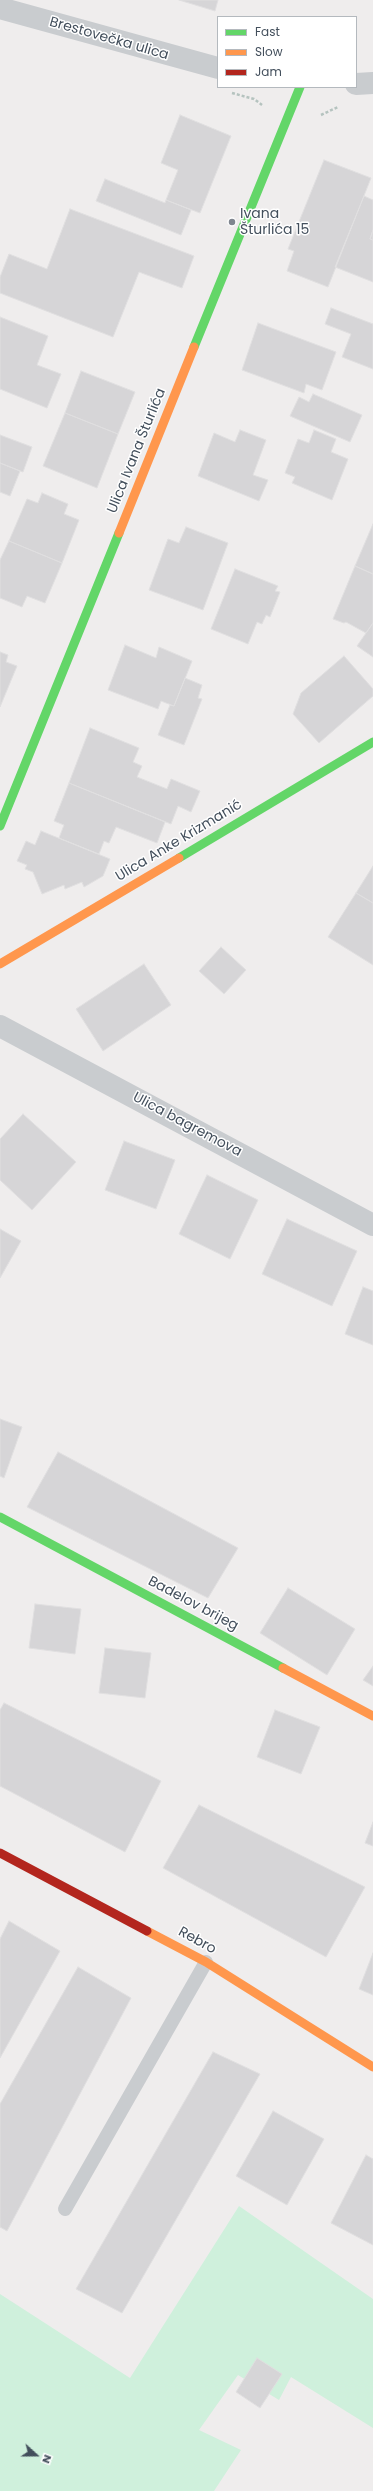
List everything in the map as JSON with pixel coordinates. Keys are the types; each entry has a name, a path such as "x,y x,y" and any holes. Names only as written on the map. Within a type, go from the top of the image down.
{"street":[{"name":"Brestovečka ulica","path":"0,8 217,68"},
{"path":"357,84 373,83"},
{"name":"Ulica Ivana Šturlića","path":"0,826 300,88"},
{"name":"Ulica Anke Krizmanić","path":"0,964 373,742"},
{"name":"Ulica bagremova","path":"0,1026 373,1225"},
{"name":"Badelov brijeg","path":"0,1517 373,1716"},
{"name":"Rebro","path":"0,1853 206,1962 373,2068"}],"lane":[{"path":"65,2209 206,1962"}],"green space":[{"path":"239,2206 373,2299 373,2428 291,2377 279,2400 238,2375 199,2430 241,2450 214,2491 0,2491 0,2294 130,2378"}],"building":[{"path":"179,0 218,0 215,11"},
{"path":"180,115 231,136 200,213 166,200 178,170 161,163"},
{"path":"324,160 371,178 328,287 287,271 294,251 288,249"},
{"path":"105,179 165,203 166,200 191,210 181,235 96,201"},
{"path":"364,196 373,200 373,230 370,239 373,240 373,282 335,267"},
{"path":"70,209 194,256 182,288 139,272 113,337 0,293 0,277 9,254 47,269"},
{"path":"373,230 373,240 370,239"},
{"path":"331,308 373,324 373,369 342,357 351,334 325,324"},
{"path":"0,317 48,336 37,365 61,374 47,408 0,389"},
{"path":"258,323 336,352 322,390 306,384 304,393 242,370"},
{"path":"81,371 135,392 118,434 65,413"},
{"path":"313,394 362,415 350,442 290,416 299,397 309,402"},
{"path":"65,413 118,434 97,488 43,466"},
{"path":"240,430 266,440 253,475 268,480 259,501 198,476 214,433 235,442"},
{"path":"314,430 336,439 331,452 348,459 332,500 292,483 295,477 285,473 298,439 309,443"},
{"path":"0,435 32,447 23,472 0,463"},
{"path":"0,463 20,471 10,496 0,492"},
{"path":"42,493 68,504 64,514 79,520 62,563 9,541 27,499 38,503"},
{"path":"373,524 373,574 355,566"},
{"path":"186,527 228,543 203,610 149,590 168,539 179,543"},
{"path":"9,541 62,563 45,603 27,596 22,607 0,598 0,560"},
{"path":"355,566 373,574 373,623 366,633 346,622 344,623 333,619"},
{"path":"235,569 278,586 275,591 280,592 270,617 266,615 262,624 257,622 248,644 211,629"},
{"path":"373,623 373,657 357,646"},
{"path":"125,645 156,658 159,647 192,661 174,706 161,701 158,709 108,690"},
{"path":"0,652 8,655 6,662 17,666 0,707"},
{"path":"344,656 373,689 373,696 319,743 293,714 301,693"},
{"path":"185,678 202,685 198,698 202,699 184,745 158,735 170,705 174,706"},
{"path":"90,728 139,748 133,762 142,766 137,777 167,789 171,779 200,791 191,812 178,806 171,824 69,783"},
{"path":"69,783 165,822 157,843 116,827 109,843 104,841 99,854 59,838 64,825 54,821"},
{"path":"41,831 110,859 103,876 84,887 82,882 65,889 64,885 42,894 33,872 25,869 27,865 17,861 26,841 35,845"},
{"path":"373,866 373,903 356,893"},
{"path":"356,893 373,903 373,965 328,937"},
{"path":"221,947 246,970 224,994 199,971"},
{"path":"144,964 171,1005 103,1051 76,1009"},
{"path":"23,1114 76,1162 32,1210 0,1180 0,1139"},
{"path":"124,1141 175,1160 156,1209 105,1190"},
{"path":"207,1175 258,1200 230,1259 179,1234"},
{"path":"287,1219 357,1251 332,1306 262,1274"},
{"path":"0,1229 21,1241 0,1278"},
{"path":"363,1287 373,1291 373,1345 345,1334"},
{"path":"0,1419 22,1427 4,1478 0,1476"},
{"path":"58,1452 238,1548 208,1598 27,1507"},
{"path":"288,1588 355,1629 327,1675 260,1633"},
{"path":"35,1604 81,1609 75,1654 29,1648"},
{"path":"105,1648 151,1653 145,1698 99,1693"},
{"path":"373,1666 373,1686 363,1680"},
{"path":"4,1703 161,1781 125,1852 0,1786 0,1710"},
{"path":"275,1710 320,1727 301,1774 257,1757"},
{"path":"199,1805 365,1887 326,1957 163,1868"},
{"path":"373,1822 373,1846 365,1843"},
{"path":"9,1921 60,1951 0,2058 0,1939"},
{"path":"373,1953 373,1995 359,1989"},
{"path":"78,1967 131,1998 7,2231 0,2227 0,2104"},
{"path":"213,2052 260,2074 122,2313 76,2289"},
{"path":"273,2111 324,2139 287,2205 236,2176"},
{"path":"366,2155 373,2159 373,2245 331,2223"},
{"path":"257,2358 282,2374 260,2408 236,2392"}],"traffic: fast":[{"path":"194,347 300,88"},
{"path":"0,826 119,533"},
{"path":"179,858 373,742"},
{"path":"0,1517 283,1668"}],"traffic: slow":[{"path":"119,533 194,347"},
{"path":"0,964 179,858"},
{"path":"283,1668 373,1716"},
{"path":"147,1931 206,1962 373,2067"}],"traffic: jam":[{"path":"0,1853 147,1931"}],"place":[{"name":"Ivana Šturlića 15","path":"232,222"}]}
